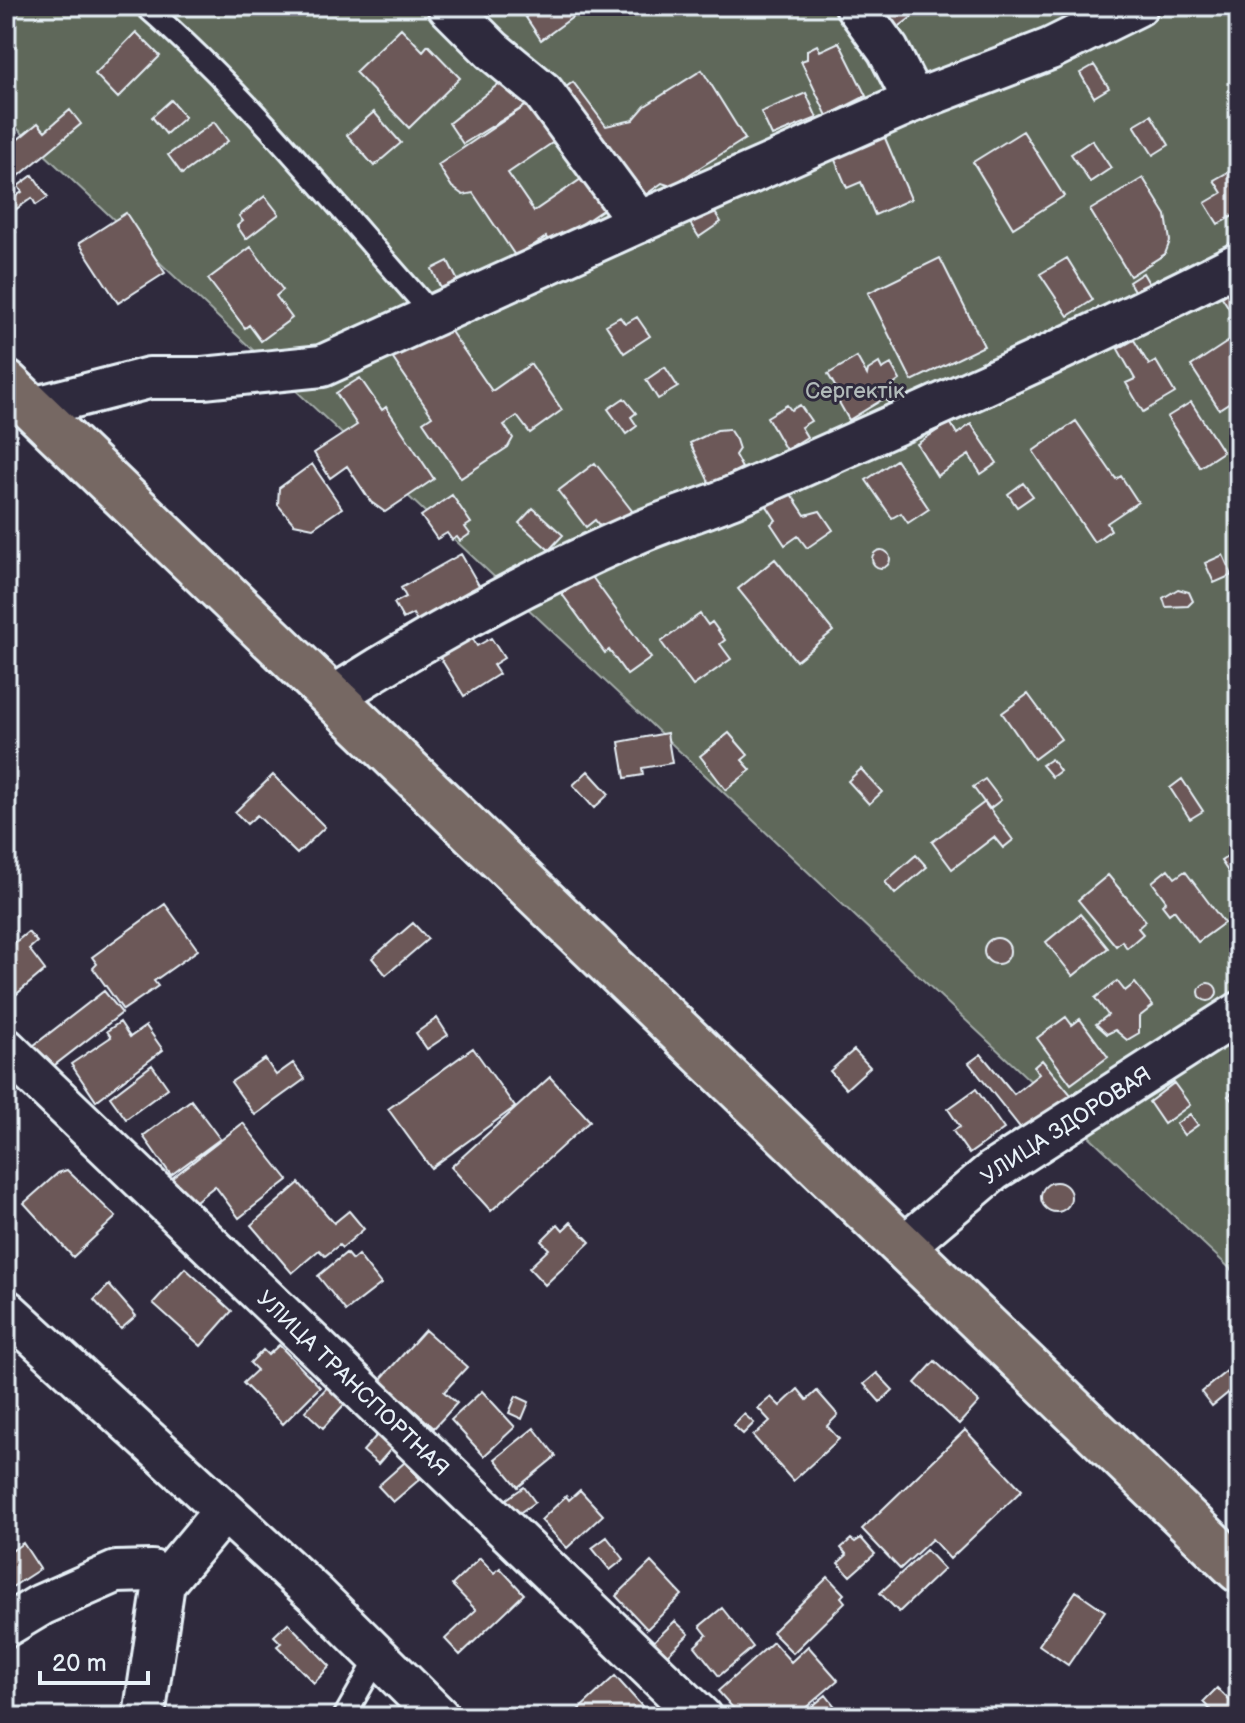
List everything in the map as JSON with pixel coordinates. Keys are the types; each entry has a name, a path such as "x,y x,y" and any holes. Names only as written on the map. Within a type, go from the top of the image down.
{"main road":[{"path":"19,396 1239,1570"}],"street":[{"path":"448,6 492,50 543,92 639,222"},
{"path":"856,6 888,50 914,101"},
{"path":"19,396 149,378 203,378 322,366 914,101 1050,49 1137,6"},
{"path":"331,698 439,630 554,571 637,533 730,498 950,398 1016,373 1239,263"},
{"name":"УЛИЦА ЗДОРОВАЯ","path":"903,1247 993,1171 1239,1013"},
{"name":"УЛИЦА ТРАНСПОРТНАЯ","path":"6,1049 701,1717"},
{"path":"6,1310 224,1511 439,1717"},
{"path":"144,1717 164,1583 224,1511"},
{"path":"6,1626 41,1605 116,1572 152,1571 164,1583"}],"lane":[{"path":"145,6 191,45 435,317"},
{"path":"344,1717 378,1657"}],"green space":[{"name":"Сергектік","path":"6,6 1239,6 1239,1277 6,118"}],"building":[{"path":"533,6 588,6 541,40 523,13"},
{"path":"615,6 654,6 642,13 635,8 621,16"},
{"path":"869,6 917,6 920,11 889,34"},
{"path":"401,28 423,51 428,45 460,78 409,128 355,72"},
{"path":"136,32 160,56 118,98 95,74"},
{"path":"839,42 866,96 827,116 801,61 807,59 807,50 817,45 820,51"},
{"path":"1094,65 1109,88 1094,97 1080,73"},
{"path":"702,70 745,139 671,186 662,183 638,200 558,93 573,82 606,126 633,120 645,106"},
{"path":"510,75 530,103 463,144 449,123"},
{"path":"806,93 817,118 772,136 761,112"},
{"path":"171,100 185,117 166,134 152,117"},
{"path":"530,103 555,141 508,173 534,211 590,173 611,204 551,245 546,237 516,257 473,193 463,195 452,187 438,165"},
{"path":"70,110 81,124 13,181 6,181 6,149 38,123 45,131"},
{"path":"374,112 401,143 374,166 347,135"},
{"path":"1151,115 1169,145 1153,155 1134,125"},
{"path":"214,122 228,141 182,174 168,155"},
{"path":"882,131 911,199 875,215 861,182 847,188 832,153"},
{"path":"1023,131 1064,196 1013,228 973,162"},
{"path":"1092,140 1111,168 1090,182 1071,154"},
{"path":"1239,166 1239,213 1218,224 1205,203 1222,193 1214,180"},
{"path":"33,175 48,197 36,205 32,198 12,212 6,203 22,192 18,186"},
{"path":"1143,178 1166,215 1170,241 1165,254 1130,276 1090,210"},
{"path":"265,196 279,214 246,239 237,226 243,221 239,216"},
{"path":"712,208 721,222 699,237 690,223"},
{"path":"126,213 165,273 118,303 79,243"},
{"path":"6,217 16,232 6,239"},
{"path":"251,247 283,290 276,296 292,318 261,341 249,325 245,328 208,279"},
{"path":"940,258 984,346 912,381 868,293"},
{"path":"1067,258 1093,300 1068,316 1040,274"},
{"path":"448,261 459,283 442,291 432,269"},
{"path":"1143,273 1150,285 1136,294 1129,282"},
{"path":"1239,286 1239,324 1222,297"},
{"path":"441,317 492,391 531,364 562,410 530,433 517,416 504,425 513,438 508,447 461,478 423,422 432,416 389,353"},
{"path":"620,317 625,324 637,317 650,336 624,353 606,325"},
{"path":"1134,340 1149,365 1156,361 1175,393 1143,412 1126,383 1135,379 1118,349"},
{"path":"1229,341 1239,355 1239,408 1233,400 1219,409 1191,366"},
{"path":"857,357 867,375 868,370 879,363 882,369 891,364 900,380 893,385 899,396 888,402 885,398 849,420 828,374"},
{"path":"665,367 678,387 658,399 646,380"},
{"path":"360,378 382,410 386,407 434,479 385,512 371,502 347,466 330,478 314,453 357,425 336,393"},
{"path":"624,398 636,413 631,417 637,426 626,434 608,409"},
{"path":"1191,402 1223,452 1200,467 1167,417"},
{"path":"787,405 791,410 800,405 811,421 801,427 807,437 786,450 767,417"},
{"path":"1076,421 1116,479 1121,476 1138,502 1107,523 1111,530 1094,542 1033,451"},
{"path":"950,422 957,434 971,424 997,463 981,474 969,455 937,476 917,444"},
{"path":"729,429 739,449 735,455 742,468 710,484 690,443 717,430"},
{"path":"896,460 929,509 908,523 901,513 892,518 866,480"},
{"path":"595,463 633,512 606,534 595,520 586,527 558,491"},
{"path":"312,464 342,508 313,528 294,524 278,505 279,488"},
{"path":"1023,483 1033,496 1017,507 1008,494"},
{"path":"785,485 805,515 820,511 833,530 807,548 798,536 785,545 771,524 776,520 763,500"},
{"path":"452,495 471,523 465,527 470,534 460,541 457,537 452,540 447,533 437,539 421,516"},
{"path":"533,508 563,535 549,550 519,523"},
{"path":"877,550 885,550 890,559 888,566 877,568 872,563 872,555"},
{"path":"461,554 484,594 421,629 413,614 403,619 394,603 406,597 401,588"},
{"path":"1223,555 1232,575 1214,583 1205,563"},
{"path":"775,559 833,631 796,661 738,589"},
{"path":"590,574 651,658 627,675 609,650 605,653 562,594"},
{"path":"1178,589 1189,592 1193,601 1188,606 1166,607 1163,598"},
{"path":"700,614 708,625 712,622 725,640 720,644 731,659 693,686 661,642"},
{"path":"470,634 477,646 491,638 504,658 493,665 499,674 464,696 438,654"},
{"path":"1028,694 1061,739 1034,759 1002,713"},
{"path":"667,733 672,763 642,768 643,775 625,778 619,742"},
{"path":"729,733 748,755 742,760 751,770 726,790 700,756"},
{"path":"1051,759 1060,771 1052,777 1042,765"},
{"path":"861,769 882,792 869,804 848,781"},
{"path":"588,771 609,794 594,808 573,785"},
{"path":"273,775 325,827 297,854 257,815 247,824 235,812"},
{"path":"985,779 1001,800 989,809 973,787"},
{"path":"1182,779 1203,811 1190,819 1170,788"},
{"path":"985,802 1013,840 1003,848 994,837 952,869 932,842"},
{"path":"1239,849 1239,888 1221,861"},
{"path":"916,855 927,867 895,894 885,882"},
{"path":"1168,869 1175,878 1185,871 1224,923 1198,942 1174,910 1169,914 1162,905 1166,901 1152,882"},
{"path":"1108,875 1146,921 1138,928 1143,934 1127,948 1122,941 1116,946 1078,900"},
{"path":"165,904 198,950 154,981 158,986 123,1010 93,968 97,964 92,957"},
{"path":"1080,914 1108,948 1073,976 1046,942"},
{"path":"413,923 428,939 386,975 372,958"},
{"path":"28,932 37,942 29,949 45,970 6,1003 6,950"},
{"path":"997,938 1006,942 1010,951 1006,960 997,964 988,960 984,951 988,942"},
{"path":"1117,981 1125,991 1135,983 1153,1006 1139,1017 1139,1033 1127,1040 1115,1030 1107,1034 1096,1024 1108,1015 1095,998"},
{"path":"1208,983 1217,992 1208,1001 1199,992"},
{"path":"104,991 122,1013 47,1071 29,1049"},
{"path":"1066,1017 1072,1025 1080,1019 1108,1057 1071,1084 1037,1038"},
{"path":"437,1018 448,1035 427,1049 416,1033"},
{"path":"120,1022 130,1037 146,1026 163,1050 96,1101 71,1064 111,1037 107,1031"},
{"path":"473,1048 515,1107 431,1168 388,1109"},
{"path":"854,1050 870,1067 846,1089 830,1071"},
{"path":"981,1054 1014,1094 1039,1074 1034,1067 1042,1060 1077,1102 1030,1140 969,1063"},
{"path":"265,1059 276,1075 293,1063 305,1079 255,1115 231,1082"},
{"path":"152,1065 168,1088 126,1119 110,1097"},
{"path":"550,1077 590,1121 491,1211 451,1167"},
{"path":"1174,1083 1190,1105 1164,1124 1149,1102"},
{"path":"1239,1087 1239,1108 1228,1096"},
{"path":"976,1089 1004,1129 969,1154 953,1131 960,1127 948,1109"},
{"path":"191,1100 220,1139 171,1175 143,1136"},
{"path":"1190,1114 1198,1125 1184,1135 1176,1124"},
{"path":"243,1123 288,1180 239,1218 215,1186 187,1208 167,1182"},
{"path":"67,1170 116,1217 73,1257 24,1203 58,1173"},
{"path":"1056,1182 1067,1186 1071,1197 1067,1208 1056,1212 1045,1208 1041,1197 1045,1186"},
{"path":"299,1183 334,1223 349,1211 364,1229 342,1248 339,1245 325,1256 319,1250 292,1273 251,1225"},
{"path":"571,1222 590,1242 545,1285 529,1268 549,1249 541,1241 558,1224 563,1230"},
{"path":"346,1253 352,1260 358,1255 381,1284 346,1311 318,1276"},
{"path":"185,1268 232,1311 201,1346 153,1303"},
{"path":"109,1285 136,1316 121,1329 94,1300"},
{"path":"1239,1289 1239,1311 1229,1296"},
{"path":"425,1330 467,1367 444,1392 457,1403 434,1428 380,1380"},
{"path":"279,1345 320,1387 283,1424 243,1383 257,1370 250,1363 263,1350 268,1355"},
{"path":"935,1361 979,1402 959,1424 915,1383"},
{"path":"1228,1370 1239,1384 1212,1406 1201,1392"},
{"path":"877,1373 893,1390 880,1402 864,1384"},
{"path":"332,1382 350,1398 323,1428 305,1411"},
{"path":"798,1389 807,1400 817,1391 838,1415 827,1426 839,1439 793,1481 753,1436 770,1421 758,1408 771,1397 780,1406"},
{"path":"482,1391 515,1427 484,1456 451,1420"},
{"path":"516,1396 529,1402 522,1419 509,1413"},
{"path":"744,1414 754,1423 743,1434 733,1425"},
{"path":"384,1427 398,1441 378,1464 363,1451"},
{"path":"534,1428 556,1456 518,1487 495,1459"},
{"path":"965,1430 1022,1490 950,1559 932,1539 900,1569 862,1529"},
{"path":"405,1462 420,1479 393,1502 378,1486"},
{"path":"524,1487 535,1502 515,1516 505,1500"},
{"path":"580,1490 603,1515 567,1548 541,1520 566,1496 569,1500"},
{"path":"607,1537 624,1559 610,1570 592,1548"},
{"path":"861,1538 875,1554 850,1576 838,1563 847,1555 841,1548 851,1539 855,1542"},
{"path":"23,1543 40,1569 6,1591 6,1555"},
{"path":"926,1550 944,1569 899,1612 880,1593"},
{"path":"480,1558 494,1573 500,1568 524,1594 460,1655 445,1639 476,1610 452,1585"},
{"path":"651,1562 682,1595 647,1629 616,1596"},
{"path":"828,1577 844,1594 841,1597 845,1602 793,1653 772,1632"},
{"path":"1076,1591 1105,1611 1068,1665 1039,1645"},
{"path":"722,1608 753,1647 719,1676 695,1646 707,1635 700,1626"},
{"path":"675,1621 689,1634 663,1659 650,1645"},
{"path":"288,1623 330,1666 314,1683 277,1646 281,1643 274,1636"},
{"path":"773,1642 791,1662 808,1646 838,1680 795,1717 741,1717 718,1691"},
{"path":"615,1676 648,1713 644,1717 580,1717 576,1712"},
{"path":"1217,1688 1236,1707 1226,1717 1217,1717 1203,1702"},
{"path":"826,1695 837,1709 828,1717 799,1717"}]}
